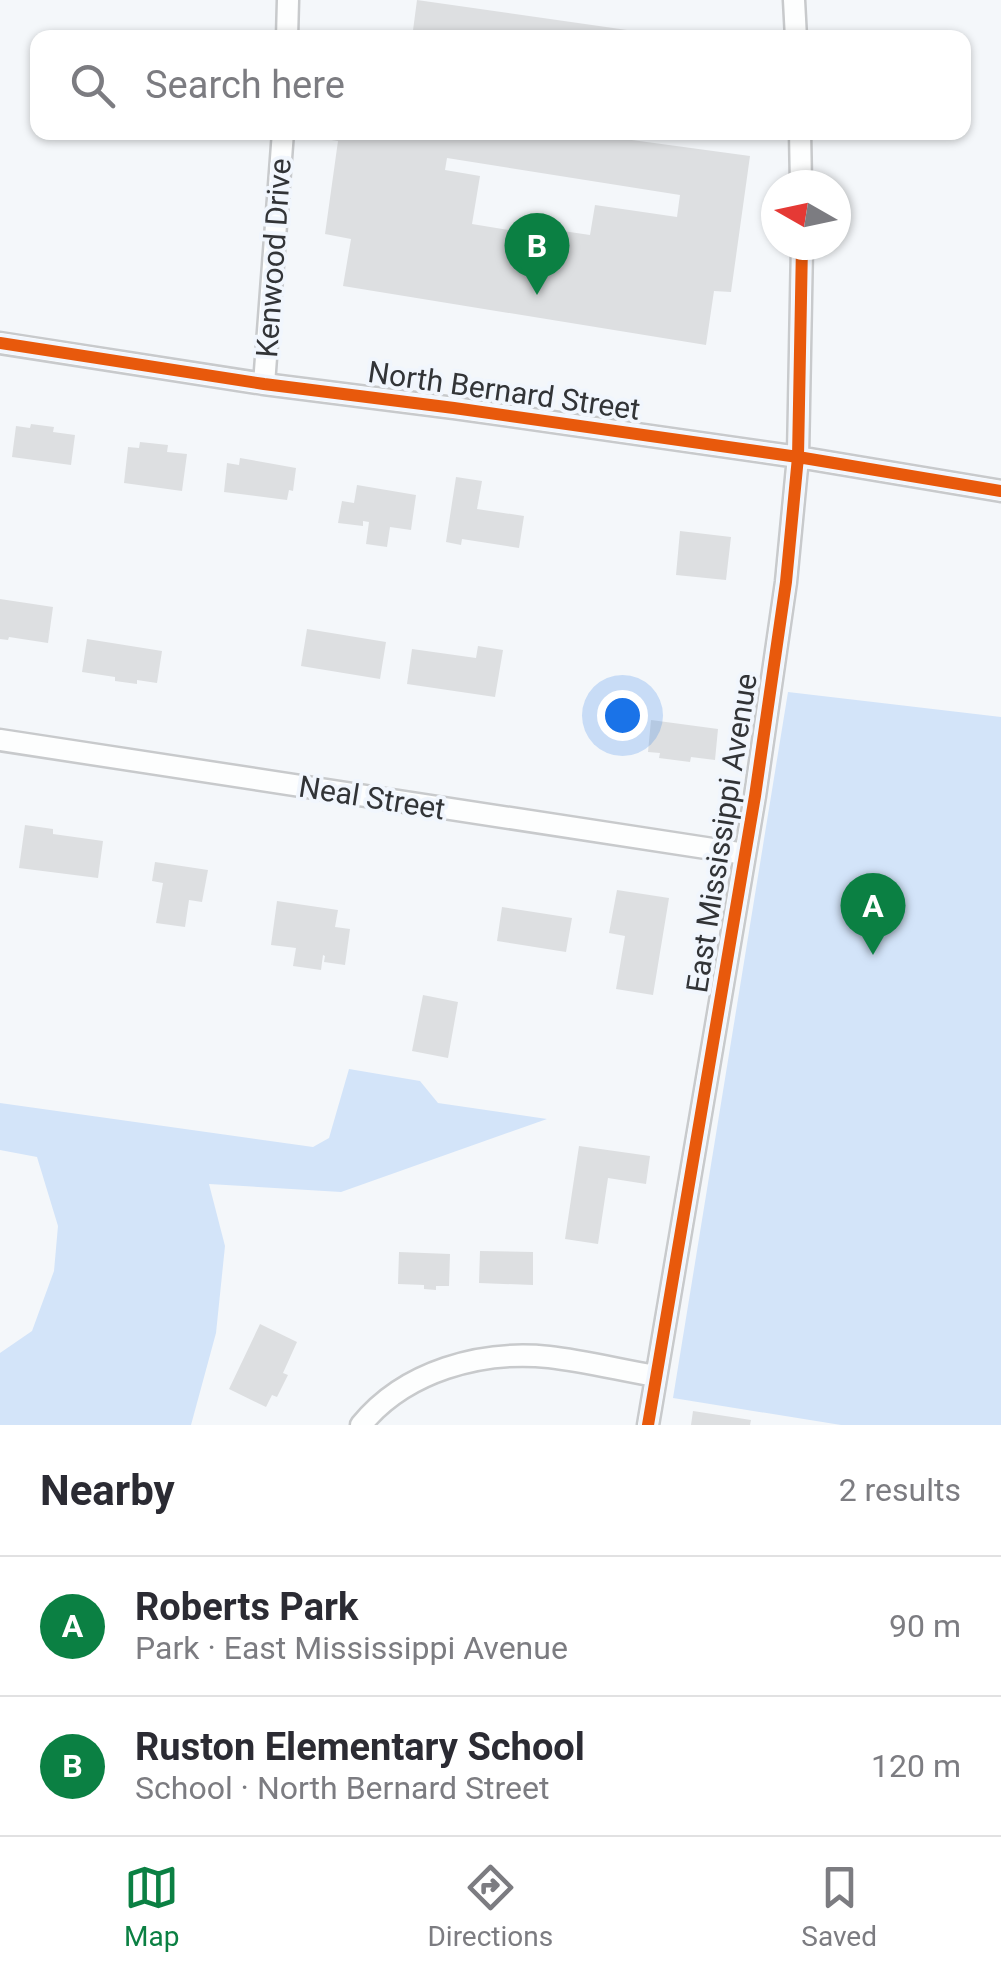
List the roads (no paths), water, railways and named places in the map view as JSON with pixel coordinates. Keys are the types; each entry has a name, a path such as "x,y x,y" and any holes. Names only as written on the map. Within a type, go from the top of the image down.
{"street":[{"path":"287,30 288,0"},
{"path":"794,0 796,30"},
{"name":"Kenwood Drive","path":"264,384 282,140"},
{"path":"800,140 801,170"},
{"name":"East Mississippi Avenue","path":"648,1425 776,653 798,457 802,260"},
{"name":"North Bernard Street","path":"0,344 798,457 1001,491"},
{"name":"Neal Street","path":"0,740 745,854"},
{"path":"361,1425 389,1398 428,1374 489,1358 548,1357 655,1376"}],"place":[{"name":"Ruston Elementary School","path":"537,295"},
{"name":"Roberts Park","path":"873,955"}]}
